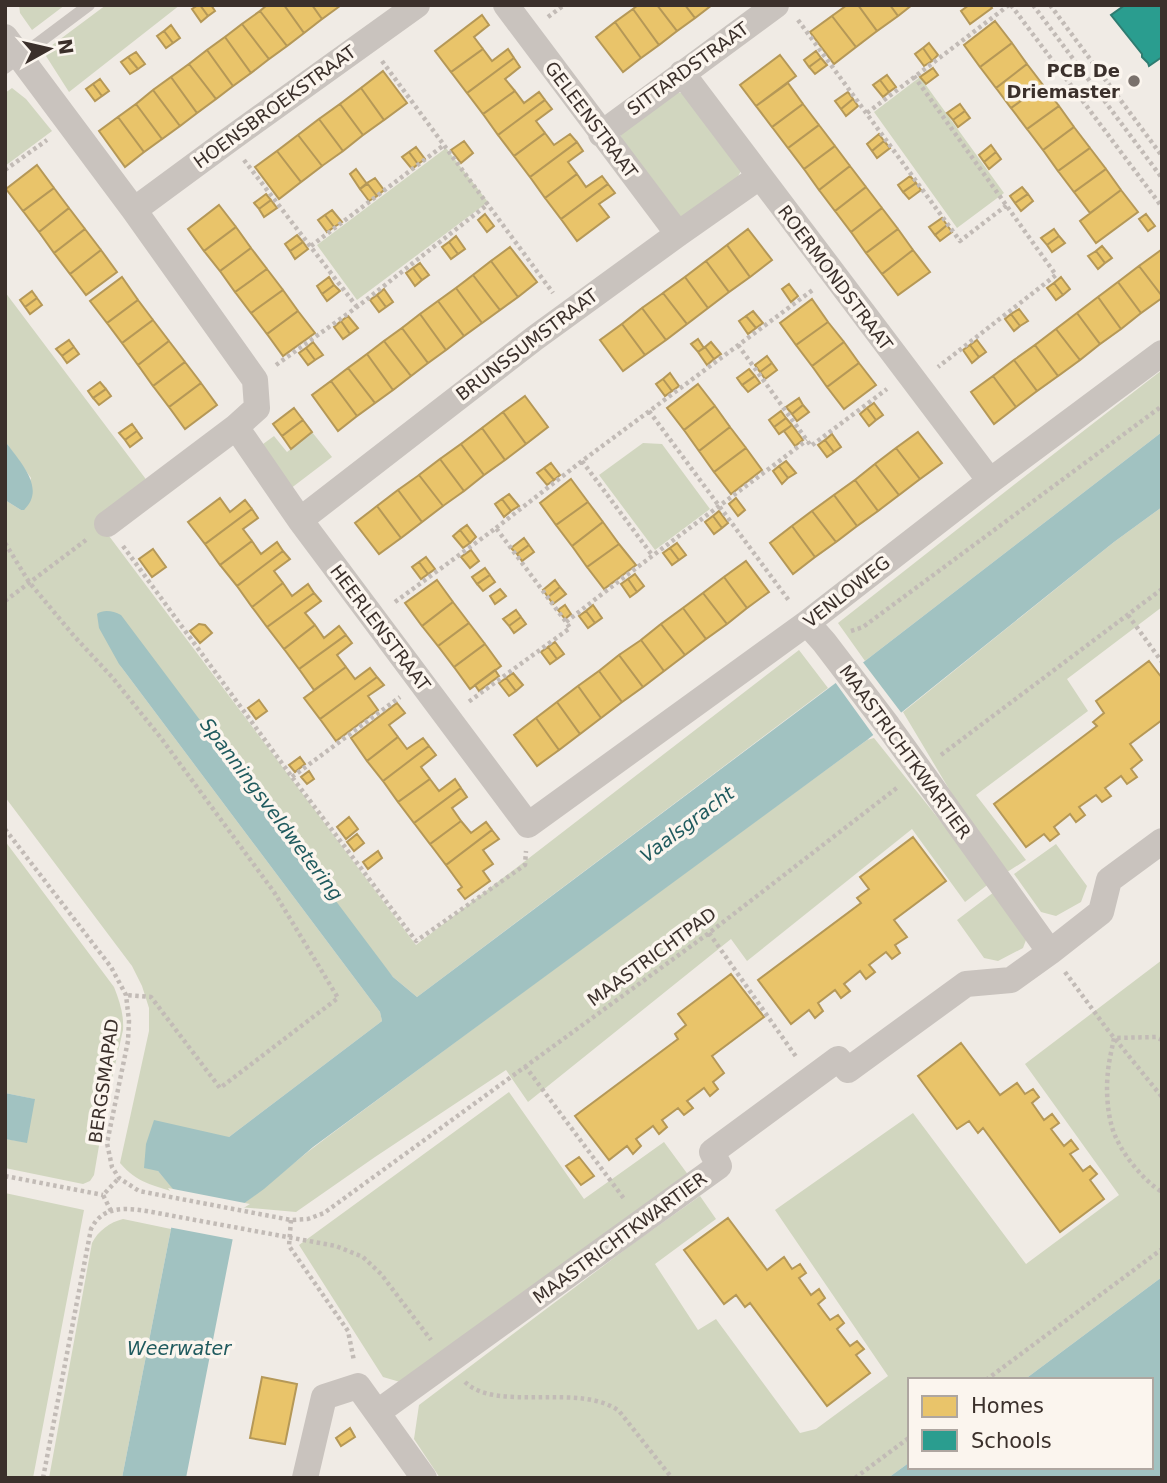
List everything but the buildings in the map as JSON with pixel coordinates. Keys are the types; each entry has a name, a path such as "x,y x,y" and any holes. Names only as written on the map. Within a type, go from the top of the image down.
{"street":[{"name":"HOENSBROEKSTRAAT","path":"134,210 416,5"},
{"name":"GELEENSTRAAT","path":"506,5 678,234"},
{"name":"SITTARDSTRAAT","path":"601,134 682,73 785,11"},
{"path":"10,54 70,123 255,380 257,408 236,427 107,524"},
{"name":"ROERMONDSTRAAT","path":"682,73 990,481"},
{"name":"BRUNSSUMSTRAAT","path":"300,520 534,338 759,177"},
{"name":"VENLOWEG","path":"528,825 816,632 990,481 1162,354"},
{"name":"HEERLENSTRAAT","path":"236,427 300,520 528,825"},
{"name":"MAASTRICHTKWARTIER","path":"816,632 888,726 1050,952"},
{"name":"MAASTRICHTKWARTIER","path":"378,1412 719,1166 712,1152 838,1059 848,1070 966,984 1010,980 1050,952 1101,912 1109,880 1162,841"},
{"path":"305,1478 324,1397 358,1386 424,1478"}],"lane":[{"path":"10,54 89,5"}],"path":[{"path":"867,113 1010,5 1162,207"},
{"path":"1032,5 1162,178"},
{"path":"1050,5 1162,156"},
{"path":"785,11 867,113 960,241 1007,205"},
{"path":"367,40 568,313"},
{"path":"738,345 811,446 908,373 936,369 1056,275 914,76"},
{"path":"5,170 70,123"},
{"path":"229,140 357,307"},
{"path":"311,246 444,145"},
{"path":"255,380 357,307 488,205"},
{"path":"373,619 833,275"},
{"path":"649,411 793,607 816,632 863,627 1162,406"},
{"path":"566,622 807,440"},
{"path":"582,461 652,555"},
{"path":"5,601 107,524 416,941 524,865 528,825"},
{"path":"447,718 570,628 496,528"},
{"path":"5,543 29,582 112,677 169,749 274,892 338,998 220,1088 151,997 126,995"},
{"name":"MAASTRICHTPAD","path":"119,1178 139,1191 155,1195 292,1220 308,1219 324,1213 709,933 1162,589"},
{"path":"1128,615 1162,662"},
{"path":"292,777 421,682"},
{"name":"BERGSMAPAD","path":"5,829 111,967 126,995 128,1041 107,1143 112,1167 119,1178"},
{"path":"709,933 812,1079"},
{"path":"1050,952 1162,1097"},
{"path":"1114,1038 1156,1037 1162,1040"},
{"path":"1114,1038 1107,1091 1112,1128 1128,1159 1145,1179 1162,1192"},
{"path":"525,1066 641,1223"},
{"path":"5,1176 103,1195"},
{"path":"103,1195 119,1178"},
{"path":"103,1195 111,1212"},
{"path":"43,1478 91,1229 95,1220 111,1212 129,1208 254,1231"},
{"path":"292,1220 289,1246 348,1331 358,1386"},
{"path":"989,1378 1162,1249"},
{"path":"855,1478 908,1438"}],"green space":[{"path":"19,5 65,5 32,30 20,13"},
{"path":"106,5 180,5 69,92 46,56 51,46"},
{"path":"920,77 1004,193 957,228 874,112"},
{"path":"12,88 26,99 52,131 5,166 5,93"},
{"path":"675,92 690,94 742,169 736,180 678,219 624,146 620,133"},
{"path":"446,148 488,202 357,300 317,245"},
{"path":"5,292 148,482 97,520 416,945 799,650 828,688 417,997 393,977 119,664 380,1012 382,1021 229,1137 158,1171 177,1193 139,1179 120,1163 149,1031 149,1008 142,986 132,966 5,797 5,500 21,510 31,478 5,441"},
{"path":"1162,370 1162,432 865,661 838,623"},
{"path":"312,432 332,457 290,489 259,447 274,436 287,452"},
{"path":"643,443 662,444 710,509 655,550 599,475"},
{"path":"1162,507 1162,607 1067,679 1088,711 976,795 1026,860 1001,876 903,712 1114,542"},
{"path":"874,738 990,883 965,902 912,829 747,961 731,939 528,1102 506,1070 296,1212 239,1207 315,1146 461,1038 867,740"},
{"path":"5,841 114,987 121,1009 123,1030 94,1175 90,1181 83,1184 5,1168 5,1139 26,1142 34,1099 5,1093"},
{"path":"1056,844 1087,886 1081,902 1056,916 1041,912 1014,874"},
{"path":"998,889 1029,932 1023,948 998,961 984,958 957,920"},
{"path":"1162,960 1162,1277 1027,1378 908,1378 908,1463 888,1478 440,1478 414,1439 419,1405 700,1196 716,1219 655,1264 698,1330 716,1319 800,1433 816,1429 888,1376 775,1210 913,1113 1026,1264 1119,1195 1025,1064"},
{"path":"509,1092 584,1199 664,1142 689,1176 407,1384 383,1377 299,1245"},
{"path":"5,1193 84,1210 33,1478 5,1478"},
{"path":"123,1219 171,1229 122,1478 49,1478 92,1243 105,1228"}],"water":[{"path":"1162,432 1162,507 1114,542 867,740 313,1147 239,1207 186,1478 122,1478 177,1194 158,1171 144,1168 146,1144 154,1120 229,1137 382,1021 380,1012 119,664 99,628 97,614 109,611 121,615 393,977 417,997 865,661"},
{"path":"5,441 32,484 33,493 24,510 5,500"},
{"path":"5,1093 35,1099 27,1143 5,1139"},
{"path":"1162,1277 1162,1478 888,1478 908,1463 908,1469 1153,1469 1153,1378 1027,1378"}],"pier":[{"path":"862,661 903,715 874,736 835,682"},
{"path":"168,1188 250,1204 242,1209 236,1240 168,1227 173,1195"}],"place":[{"name":"PCB De Driemaster","path":"1134,81"}],"water label":[{"name":"Spanningsveldwetering","path":"272,809"},
{"name":"Vaalsgracht","path":"687,824"},
{"name":"Weerwater","path":"179,1348"}]}
